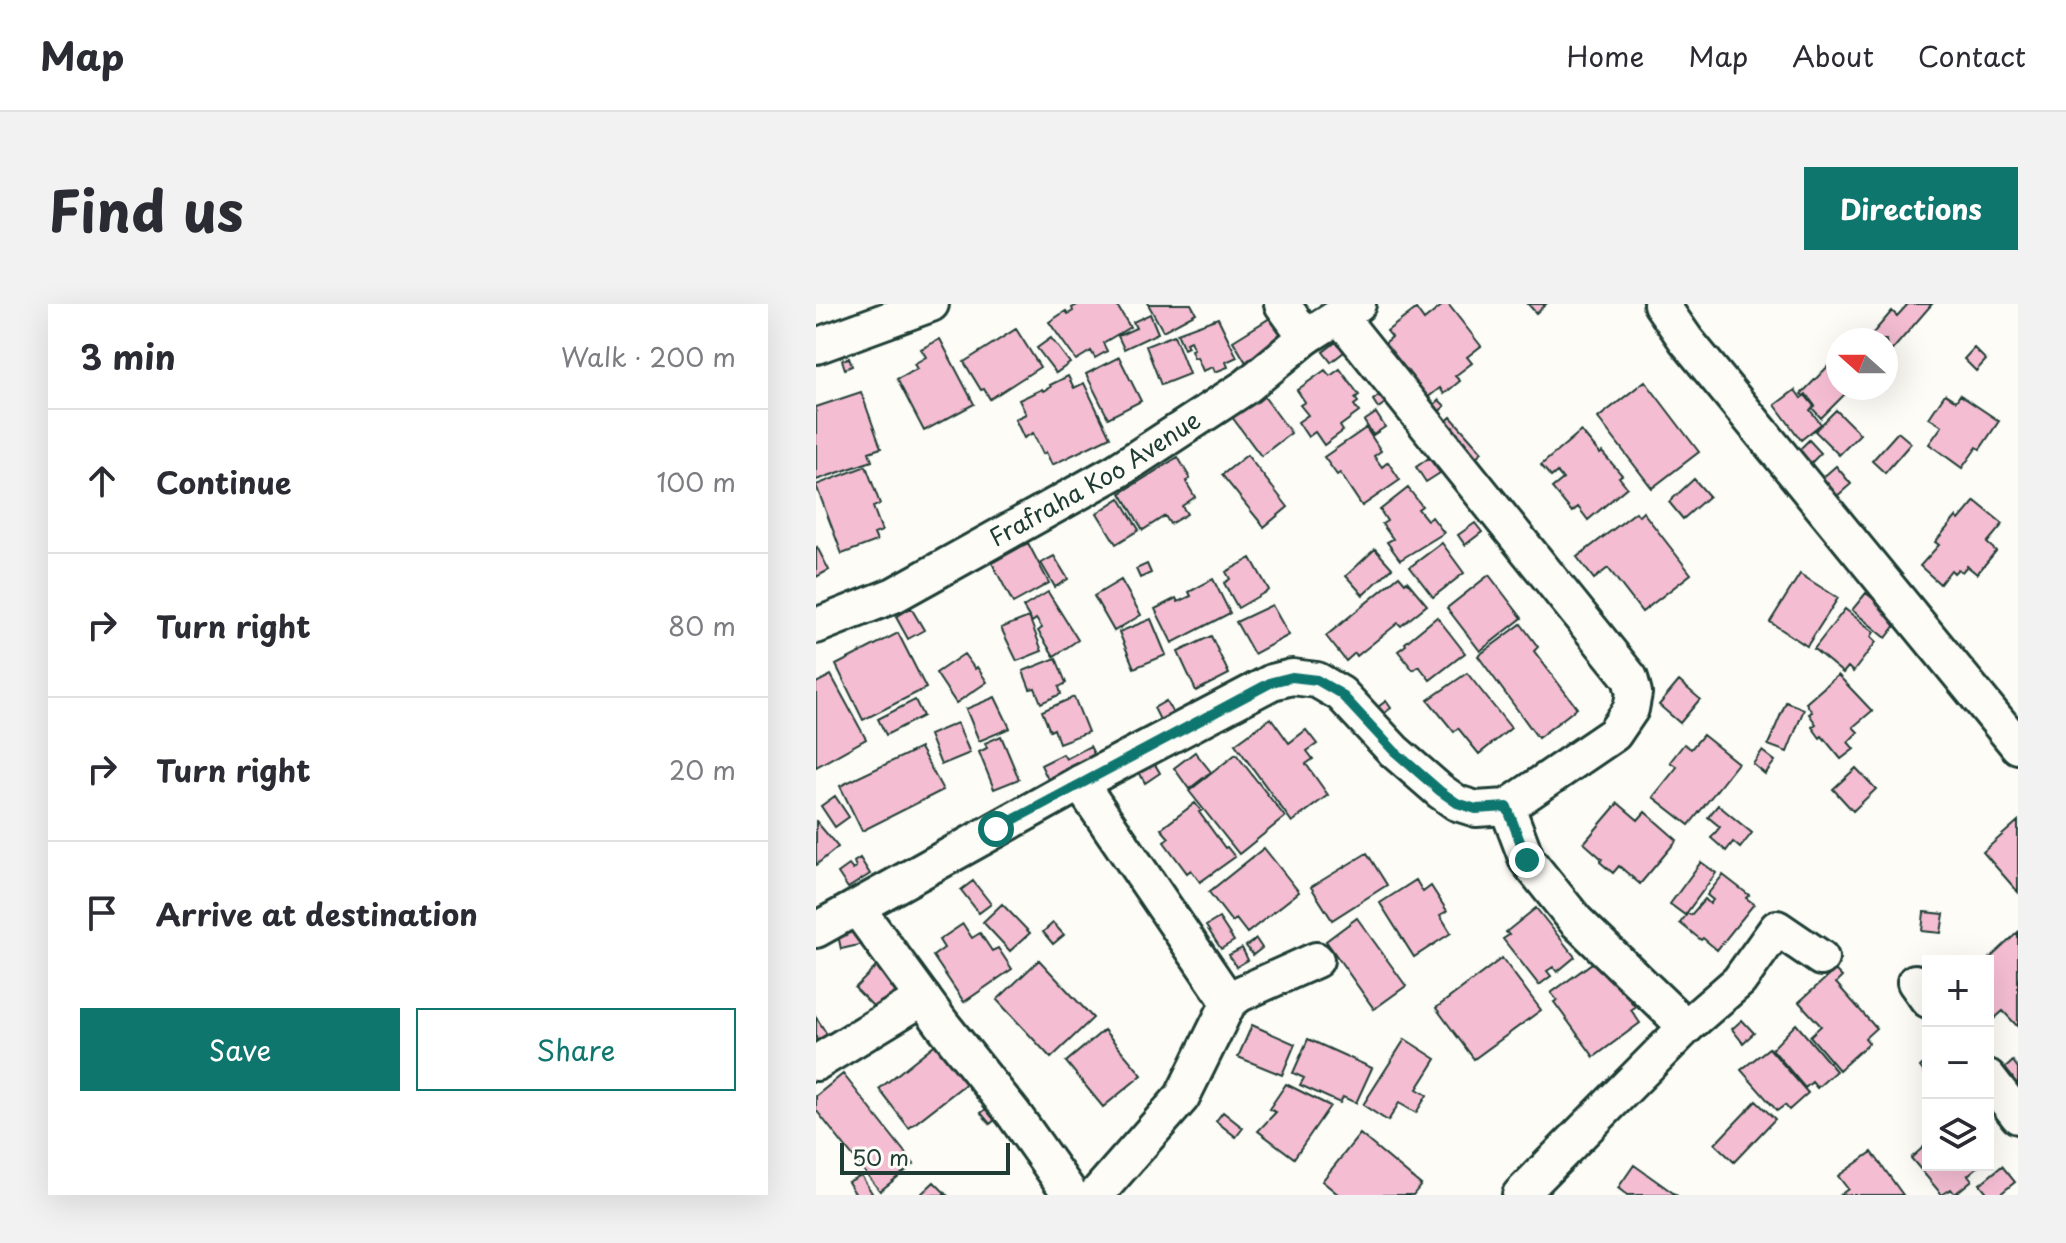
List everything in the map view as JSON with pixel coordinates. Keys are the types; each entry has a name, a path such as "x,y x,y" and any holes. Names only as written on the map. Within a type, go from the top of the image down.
{"street":[{"path":"816,346 931,304"},
{"path":"1282,304 1306,337"},
{"path":"1661,304 1686,340 2018,745"},
{"path":"816,930 1080,783 1272,682 1292,677 1317,680 1341,694 1394,751 1440,791 1457,803 1476,809 1507,807 1614,734 1631,709 1634,693 1630,678 1349,311"},
{"name":"Frafraha Koo Avenue","path":"816,626 894,595 1117,471 1247,386 1306,337 1349,311"},
{"path":"1080,783 1229,1002"},
{"path":"1507,807 1527,860 1568,912 1686,1027"},
{"path":"857,908 1013,1113 1071,1195"},
{"path":"1520,1195 1686,1027 1739,981 1777,928 1821,958"},
{"path":"1096,1195 1182,1097 1229,1002 1240,994 1316,960"},
{"path":"816,1063 923,998"},
{"path":"1994,1085 2018,1116"}],"building":[{"path":"1079,304 1116,304 1130,327 1103,343 1107,351 1095,358 1091,351 1076,360 1049,322 1066,311 1068,314 1073,311 1072,308"},
{"path":"1148,304 1191,304 1196,313 1163,331"},
{"path":"1448,304 1481,346 1467,357 1472,363 1455,376 1460,381 1444,394 1440,388 1423,401 1380,347 1392,337 1387,331 1416,309 1424,320"},
{"path":"1528,304 1546,304 1536,313"},
{"path":"1908,304 1932,304 1898,343 1898,328 1877,328 1892,311 1897,316"},
{"path":"1150,314 1158,333 1124,349 1118,336 1136,328 1133,322"},
{"path":"1275,315 1289,338 1247,364 1233,341"},
{"path":"1218,318 1237,357 1226,362 1228,367 1215,372 1213,367 1203,371 1197,357 1194,358 1190,341 1184,349 1177,333"},
{"path":"1016,329 1040,367 990,399 964,362"},
{"path":"1174,335 1189,374 1161,385 1146,346"},
{"path":"1051,338 1070,363 1056,373 1037,348"},
{"path":"940,339 974,404 924,431 897,379 917,369 914,364 926,357 921,349"},
{"path":"1336,342 1344,352 1331,362 1323,352"},
{"path":"1974,348 1986,360 1976,371 1964,359"},
{"path":"1119,357 1141,401 1108,418 1086,374"},
{"path":"849,358 852,366 845,369 842,360"},
{"path":"1826,368 1826,400 1839,400 1821,418 1806,394 1801,394"},
{"path":"1340,369 1359,395 1354,405 1359,412 1340,426 1343,431 1324,445 1315,432 1308,437 1298,422 1308,415 1300,405 1305,402 1297,390 1325,370 1330,376"},
{"path":"1068,376 1074,388 1084,383 1110,437 1052,465 1033,433 1024,438 1015,419 1026,414 1019,400 1043,391"},
{"path":"1645,381 1699,452 1652,488 1598,418"},
{"path":"1795,390 1801,398 1805,395 1814,406 1810,410 1821,424 1801,440 1775,405"},
{"path":"861,392 881,448 869,452 872,461 816,480 816,407"},
{"path":"1381,394 1387,402 1378,408 1373,400"},
{"path":"1945,394 1956,401 1960,395 1999,421 1962,468 1929,444 1942,426 1929,418"},
{"path":"1263,395 1291,433 1261,456 1232,417"},
{"path":"1439,400 1445,406 1434,416 1428,411"},
{"path":"1836,410 1860,434 1839,455 1815,431"},
{"path":"1376,413 1385,427 1373,435 1364,421"},
{"path":"1451,417 1482,452 1470,462 1440,427"},
{"path":"1366,428 1381,451 1374,456 1382,467 1388,462 1400,480 1362,506 1340,473 1337,475 1324,457"},
{"path":"1581,431 1622,475 1619,477 1627,487 1588,520 1578,507 1572,512 1552,488 1563,479 1557,472 1551,477 1541,465"},
{"path":"1898,432 1911,443 1885,473 1872,461"},
{"path":"1809,440 1821,453 1811,463 1798,451"},
{"path":"1247,455 1288,507 1264,527 1222,475"},
{"path":"1178,457 1190,478 1186,482 1195,497 1182,506 1187,514 1170,524 1165,516 1143,530 1121,493"},
{"path":"1429,458 1440,473 1426,482 1416,467"},
{"path":"866,466 880,504 873,507 882,531 874,534 877,541 842,554 816,485"},
{"path":"1836,466 1851,484 1836,497 1821,479"},
{"path":"1694,479 1709,496 1683,519 1669,502"},
{"path":"1408,488 1422,506 1418,509 1427,520 1432,517 1444,533 1400,560 1387,542 1393,539 1382,524 1387,521 1380,510"},
{"path":"1120,498 1139,530 1116,544 1097,513"},
{"path":"1975,501 2003,524 1987,543 1996,551 1977,574 1967,566 1962,572 1958,569 1954,573 1951,570 1940,584 1920,566 1939,545 1935,542 1956,517 1959,520"},
{"path":"1636,512 1639,516 1643,512 1691,574 1642,612 1608,568 1594,579 1577,557"},
{"path":"1475,523 1482,532 1465,545 1458,535"},
{"path":"1028,543 1049,583 1013,603 992,563"},
{"path":"1442,543 1464,573 1433,597 1410,567"},
{"path":"816,548 829,570 816,577"},
{"path":"1375,549 1392,568 1363,595 1346,576"},
{"path":"1054,556 1068,579 1055,587 1041,563"},
{"path":"1251,558 1269,590 1238,608 1224,583 1230,579 1226,572"},
{"path":"1147,564 1151,573 1140,578 1136,569"},
{"path":"1800,574 1838,598 1807,646 1770,622"},
{"path":"1489,575 1522,618 1480,651 1447,608"},
{"path":"1399,576 1427,605 1401,626 1398,623 1357,656 1355,653 1346,661 1326,636"},
{"path":"1213,579 1230,613 1172,643 1155,609 1176,598 1178,602 1191,596 1189,592"},
{"path":"1121,580 1141,615 1114,631 1094,596"},
{"path":"1048,592 1078,640 1054,656 1038,631 1042,628 1036,619 1032,622 1023,607"},
{"path":"1866,593 1900,620 1886,638 1852,610"},
{"path":"1272,605 1289,635 1254,654 1236,622"},
{"path":"911,608 924,630 908,639 896,617"},
{"path":"1845,609 1874,632 1871,637 1876,642 1853,672 1848,667 1843,673 1814,649"},
{"path":"1029,617 1042,651 1017,661 1001,628"},
{"path":"1437,617 1465,653 1430,680 1419,666 1413,670 1398,651"},
{"path":"1151,619 1166,655 1134,668 1119,632"},
{"path":"1521,624 1538,647 1534,651 1577,708 1538,738 1478,656"},
{"path":"898,633 926,688 863,720 836,665"},
{"path":"1211,636 1229,674 1196,691 1178,652"},
{"path":"964,654 987,682 956,703 936,673"},
{"path":"1056,658 1066,683 1059,687 1061,694 1041,703 1035,688 1030,689 1023,671"},
{"path":"1467,673 1511,728 1479,754 1458,728 1454,732 1428,700"},
{"path":"831,675 866,739 816,767 816,683"},
{"path":"1838,675 1872,711 1853,727 1858,732 1848,742 1854,749 1841,759 1812,727 1816,724 1806,703"},
{"path":"1679,681 1700,699 1680,723 1659,705"},
{"path":"995,697 1010,728 979,741 966,709"},
{"path":"1074,697 1088,732 1059,743 1042,711"},
{"path":"915,700 923,716 886,735 878,719"},
{"path":"1166,701 1175,717 1162,724 1154,708"},
{"path":"1386,701 1391,708 1375,720 1370,713"},
{"path":"1786,702 1804,709 1787,752 1768,745"},
{"path":"1271,718 1289,743 1306,730 1317,744 1307,751 1313,759 1306,764 1328,795 1292,822 1235,744"},
{"path":"957,723 970,753 941,765 929,735"},
{"path":"1703,735 1738,763 1689,825 1653,797 1677,767 1670,762 1684,744 1691,749"},
{"path":"1001,736 1019,779 994,789 979,752 987,748 985,743"},
{"path":"1090,746 1099,764 1052,788 1041,765 1063,754 1066,759"},
{"path":"920,748 943,790 862,831 840,786"},
{"path":"1762,751 1775,761 1765,774 1753,764"},
{"path":"1195,752 1211,772 1189,789 1174,768"},
{"path":"1236,754 1285,817 1239,854 1189,791"},
{"path":"1153,761 1160,773 1145,783 1138,770"},
{"path":"1856,768 1876,789 1853,811 1833,789"},
{"path":"835,796 849,817 835,827 821,806"},
{"path":"1195,803 1225,848 1235,857 1200,882 1191,870 1187,873 1164,842 1169,838 1161,829"},
{"path":"1618,803 1638,820 1645,812 1677,840 1640,884 1619,866 1613,873 1584,843"},
{"path":"1718,805 1752,833 1740,848 1733,842 1726,851 1711,838 1720,827 1708,817"},
{"path":"816,821 838,847 816,865"},
{"path":"2018,821 2018,892 1983,852"},
{"path":"1264,848 1299,892 1247,933 1236,919 1232,922 1209,892"},
{"path":"1367,853 1387,885 1332,920 1311,887"},
{"path":"860,858 870,874 848,888 838,873 849,865 853,870 856,867 854,862"},
{"path":"1701,862 1716,873 1685,915 1670,904"},
{"path":"1723,875 1749,895 1746,898 1754,904 1717,950 1680,923 1705,899 1710,904 1713,900 1707,895"},
{"path":"1416,880 1423,892 1431,886 1447,911 1440,915 1451,933 1414,957 1380,903"},
{"path":"973,881 991,904 979,913 961,890"},
{"path":"1002,904 1030,933 1010,951 983,922"},
{"path":"1536,908 1575,957 1557,972 1553,967 1547,971 1551,976 1539,985 1503,939 1509,935 1506,932"},
{"path":"1924,912 1944,914 1941,933 1922,931"},
{"path":"1219,918 1234,941 1221,949 1206,926"},
{"path":"1357,918 1406,986 1374,1009 1326,941"},
{"path":"1053,923 1064,935 1053,944 1043,932"},
{"path":"963,924 972,938 980,933 992,951 998,948 1012,969 964,1002 933,956 944,948 939,940"},
{"path":"861,930 863,944 841,949 838,935"},
{"path":"2018,932 2018,1027 2003,1011 1994,1017 1993,955"},
{"path":"1256,939 1262,948 1253,955 1246,946"},
{"path":"1242,948 1248,960 1236,967 1229,955"},
{"path":"1502,958 1541,1010 1474,1059 1436,1008"},
{"path":"1599,958 1635,1007 1631,1010 1640,1023 1594,1057 1554,1002 1557,1000 1551,993"},
{"path":"1039,960 1093,1018 1051,1058 997,1000"},
{"path":"878,965 906,994 883,1016 855,988"},
{"path":"1835,970 1842,977 1836,983 1876,1028 1865,1038 1869,1043 1839,1070 1810,1036 1821,1026 1799,1002"},
{"path":"816,1017 828,1036 816,1044"},
{"path":"1742,1020 1754,1033 1743,1043 1732,1029"},
{"path":"1796,1024 1836,1071 1817,1088 1812,1082 1805,1088 1772,1049"},
{"path":"1252,1025 1295,1044 1282,1075 1238,1057"},
{"path":"1104,1030 1142,1075 1103,1107 1066,1062"},
{"path":"1308,1039 1372,1068 1356,1103 1343,1097 1340,1103 1300,1085 1304,1078 1293,1073"},
{"path":"1405,1039 1436,1059 1417,1089 1427,1095 1416,1113 1399,1103 1388,1121 1363,1105"},
{"path":"938,1042 968,1082 909,1128 879,1089"},
{"path":"1769,1048 1808,1093 1789,1110 1785,1105 1777,1111 1741,1070"},
{"path":"2013,1061 2018,1068 2018,1085 2015,1088 2001,1072"},
{"path":"843,1074 914,1164 880,1191 816,1110 816,1096"},
{"path":"1286,1084 1330,1106 1294,1158 1258,1131 1276,1112 1269,1109"},
{"path":"1756,1101 1775,1119 1734,1162 1715,1144"},
{"path":"994,1103 1002,1114 990,1124 981,1113"},
{"path":"1223,1112 1243,1128 1236,1137 1216,1121"},
{"path":"1360,1134 1421,1185 1413,1195 1339,1195 1322,1181"},
{"path":"1922,1148 1922,1171 1973,1171 1968,1175 1972,1180 1955,1194 1951,1189 1942,1195 1911,1158"},
{"path":"1872,1152 1903,1195 1840,1195 1848,1189 1838,1176"},
{"path":"1634,1165 1676,1195 1627,1195 1618,1188"},
{"path":"2002,1166 2015,1182 1999,1195 1989,1195 1980,1184"},
{"path":"861,1175 872,1193 868,1195 856,1195 848,1182"},
{"path":"934,1182 947,1195 920,1195"}],"route":[{"path":"996,829 1272,682 1292,677 1317,680 1341,694 1394,751 1457,803 1476,809 1507,807 1527,860"}]}
